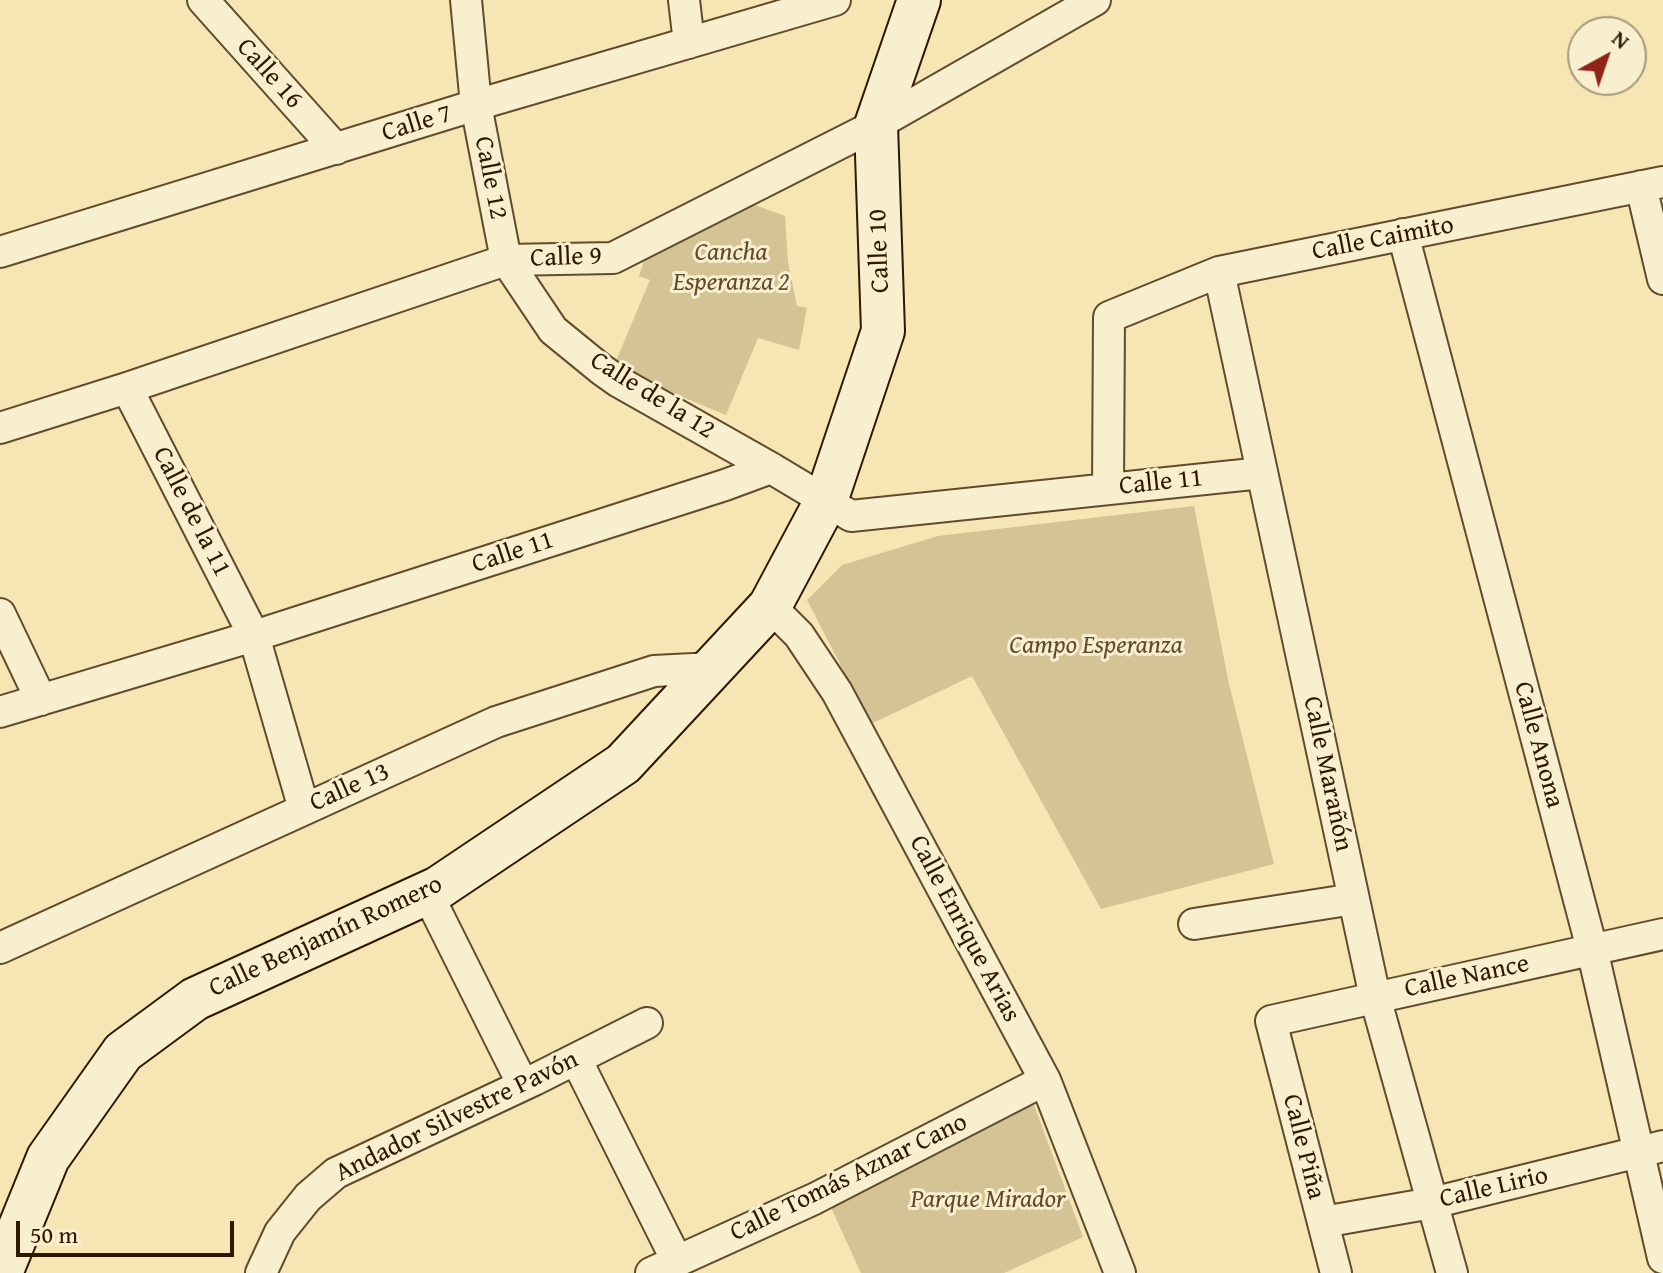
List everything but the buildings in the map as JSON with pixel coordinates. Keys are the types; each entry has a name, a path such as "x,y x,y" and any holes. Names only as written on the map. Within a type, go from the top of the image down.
{"street":[{"name":"Calle 16","path":"203,0 336,149"},
{"name":"Calle 12","path":"466,0 476,105 506,260"},
{"path":"684,0 689,43"},
{"name":"Calle 7","path":"0,252 476,105 835,0"},
{"name":"Calle 10","path":"826,501 883,331 876,125 919,0"},
{"name":"Calle 9","path":"0,428 506,260 613,258 876,125 1095,0"},
{"path":"1652,184 1663,279"},
{"name":"Calle Caimito","path":"1108,489 1109,317 1219,272 1652,184"},
{"name":"Calle Anona","path":"1403,234 1592,949 1651,1150 1663,1258"},
{"name":"Calle de la 12","path":"506,260 553,330 602,370 826,501"},
{"name":"Calle Marañón","path":"1219,272 1375,997 1452,1273"},
{"name":"Calle de la 11","path":"127,388 254,636"},
{"name":"Calle 11","path":"0,712 254,636 771,468"},
{"name":"Calle 11","path":"826,501 851,516 1262,473"},
{"name":"Calle Benjamín Romero","path":"13,1270 48,1158 123,1052 195,999 438,888 623,764 770,606 826,501"},
{"name":"Calle Enrique Arias","path":"770,606 799,635 837,692 1045,1080 1120,1273"},
{"path":"0,614 41,700"},
{"path":"254,636 304,809"},
{"name":"Calle 13","path":"0,948 496,722 654,671 713,668"},
{"path":"427,893 523,1085"},
{"path":"1194,924 1354,899"},
{"name":"Calle Nance","path":"1271,1021 1663,934"},
{"name":"Calle Piña","path":"1271,1021 1336,1273"},
{"name":"Andador Silvestre Pavón","path":"261,1273 280,1232 308,1197 336,1173 647,1023"},
{"path":"576,1059 664,1267"},
{"name":"Calle Tomás Aznar Cano","path":"664,1267 814,1199 1045,1080"},
{"name":"Calle Lirio","path":"1323,1222 1432,1203 1651,1150"}],"green space":[{"name":"Cancha Esperanza 2","path":"744,201 785,216 788,262 797,306 807,308 799,350 758,338 726,415 613,368 650,280 639,276 648,249"},
{"name":"Campo Esperanza","path":"1194,506 1229,684 1274,864 1101,909 972,676 871,724 807,600 842,565 938,536"},
{"name":"Parque Mirador","path":"1031,1097 1083,1237 1004,1273 861,1273 827,1199"}]}
